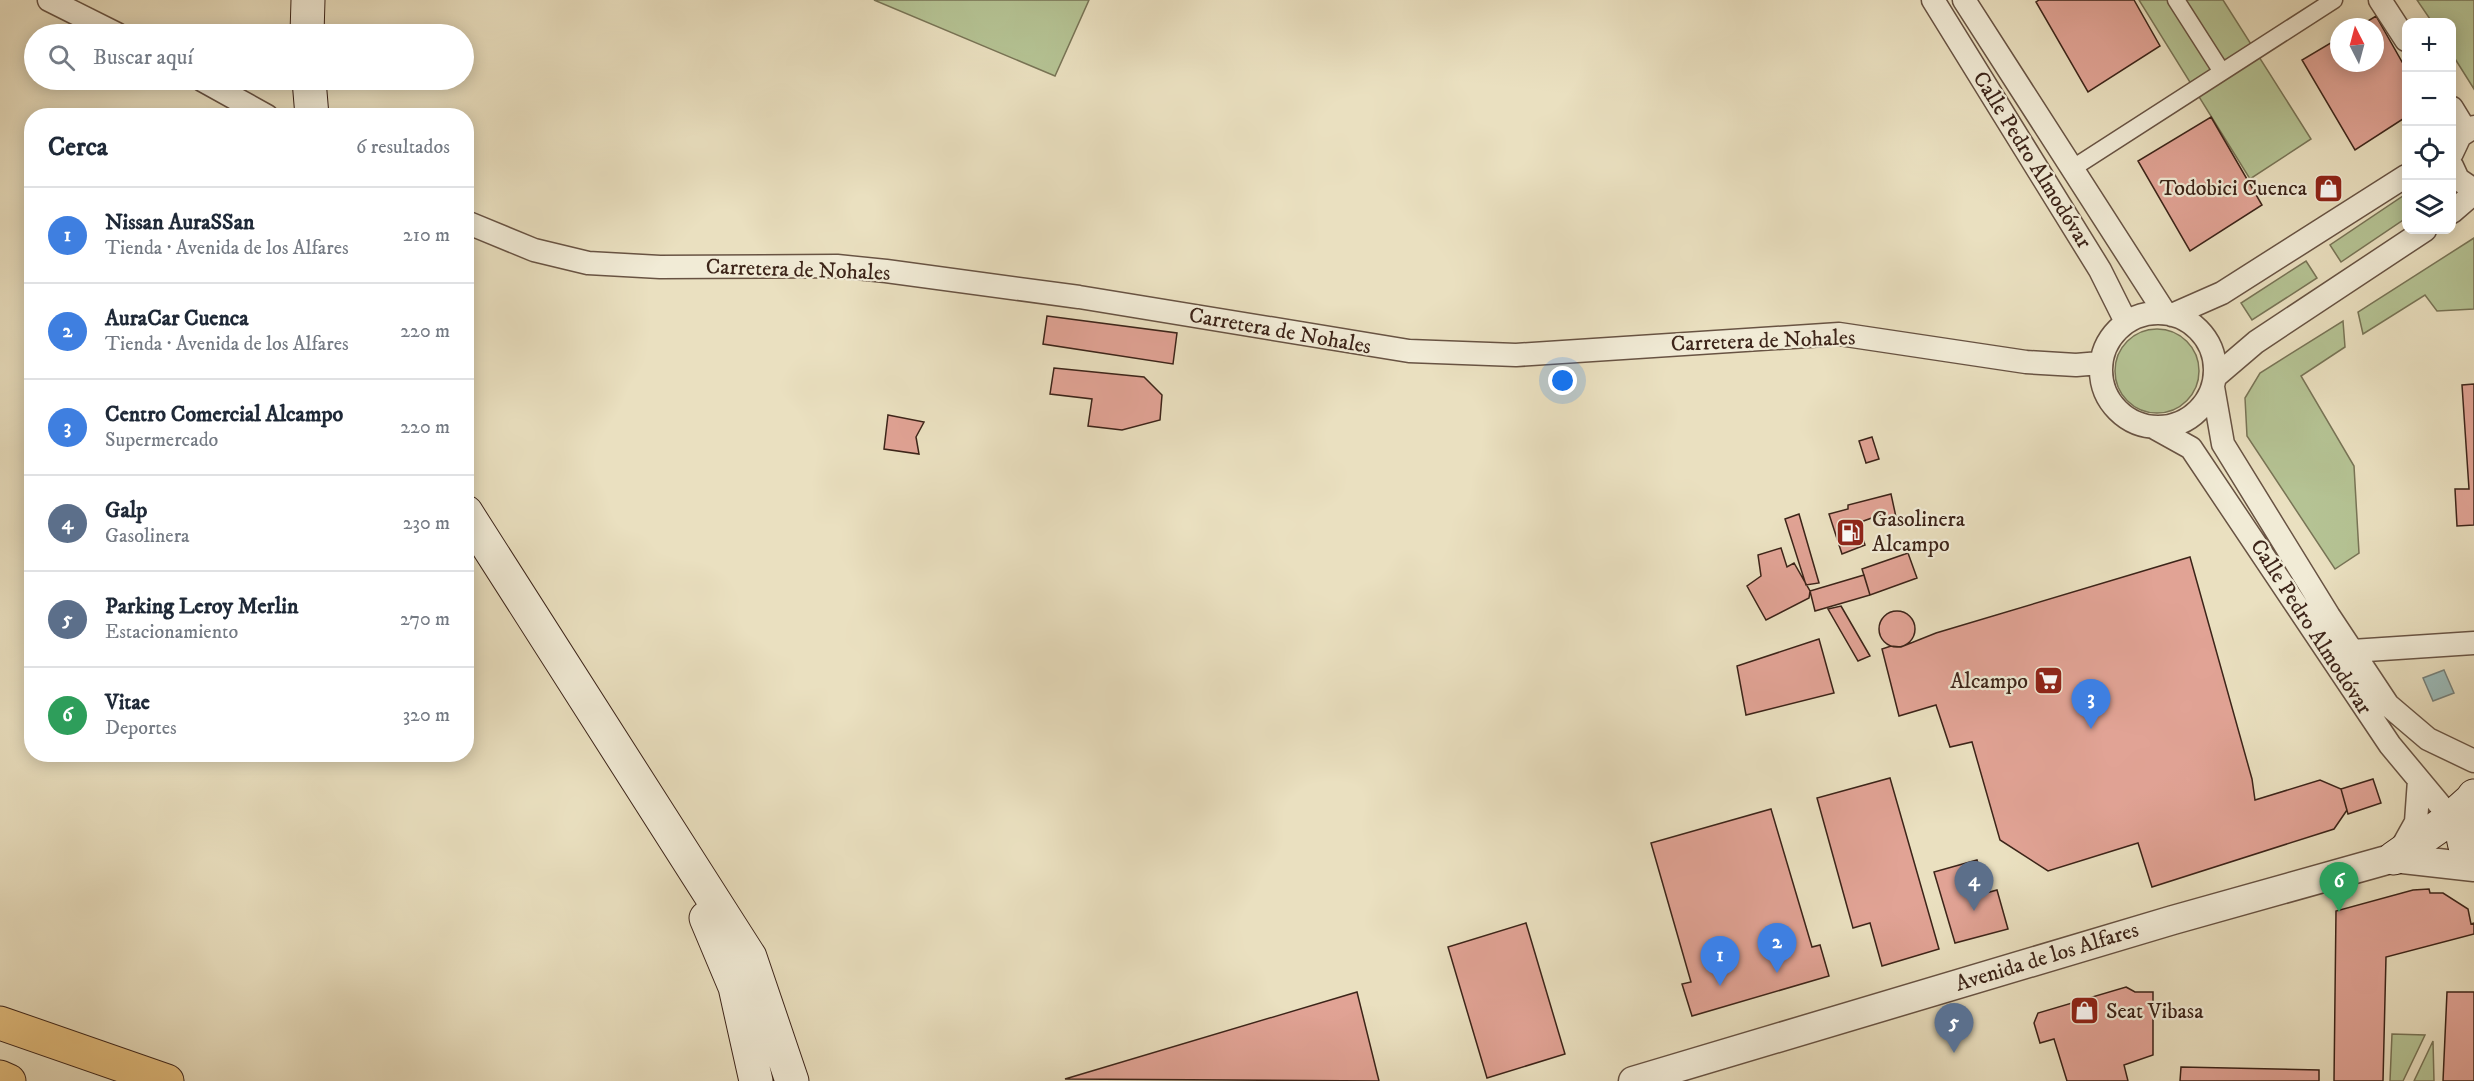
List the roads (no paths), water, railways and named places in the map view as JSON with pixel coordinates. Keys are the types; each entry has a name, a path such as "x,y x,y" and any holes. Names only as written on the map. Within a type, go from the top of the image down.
{"highway":[{"path":"0,1023 167,1081"},
{"path":"0,1038 93,1081"},
{"path":"0,1077 9,1081"}],"main road":[{"path":"307,24 308,0"},
{"path":"310,90 311,108"},
{"path":"474,525 672,839 750,957 792,1081"},
{"path":"2394,858 2467,823"},
{"path":"672,839 735,987 756,1081"}],"street":[{"path":"49,0 97,24"},
{"name":"Calle Pedro Almodóvar","path":"1933,0 2100,270 2126,322"},
{"path":"2176,0 2222,72"},
{"path":"2073,168 2334,0"},
{"path":"2380,0 2402,34"},
{"name":"Calle Pedro Almodóvar","path":"1968,1 2073,168 2169,314"},
{"path":"220,90 253,108"},
{"path":"2456,114 2470,129 2460,135 2456,143"},
{"path":"2456,177 2474,192 2456,208"},
{"path":"2169,314 2222,292 2402,179"},
{"name":"Carretera de Nohales","path":"474,225 534,250 588,263 660,267 837,266 886,271 1079,297 1408,351 1516,355 1839,334 2026,362 2076,365 2100,363"},
{"path":"2214,382 2256,342 2419,234"},
{"path":"2145,314 2169,314 2189,322 2202,334 2214,359 2214,382 2205,404 2191,417 2174,425 2155,428 2136,424 2113,407 2101,382 2100,363 2109,340 2126,322 2145,314"},
{"name":"Calle Pedro Almodóvar","path":"2214,382 2223,444 2388,705 2428,739 2474,761"},
{"name":"Calle Pedro Almodóvar","path":"2155,428 2191,448 2390,745 2419,780 2467,823"},
{"path":"2352,651 2474,643"},
{"path":"2419,780 2416,822 2394,858 2474,867"},
{"name":"Avenida de los Alfares","path":"1633,1081 2164,923 2394,858"}],"water":[{"path":"2444,670 2454,693 2433,701 2423,678"}],"place":[{"name":"Todobici Cuenca","path":"2328,188"},
{"name":"Gasolinera Alcampo","path":"1851,532"},
{"name":"Alcampo","path":"2049,681"},
{"name":"Centro Comercial Alcampo","path":"2091,729"},
{"name":"Galp","path":"1974,911"},
{"name":"Vitae","path":"2339,912"},
{"name":"AuraCar Cuenca","path":"1777,973"},
{"name":"Nissan AuraSSan","path":"1720,986"},
{"name":"Seat Vibasa","path":"2085,1011"},
{"name":"Parking Leroy Merlin","path":"1954,1053"}]}
